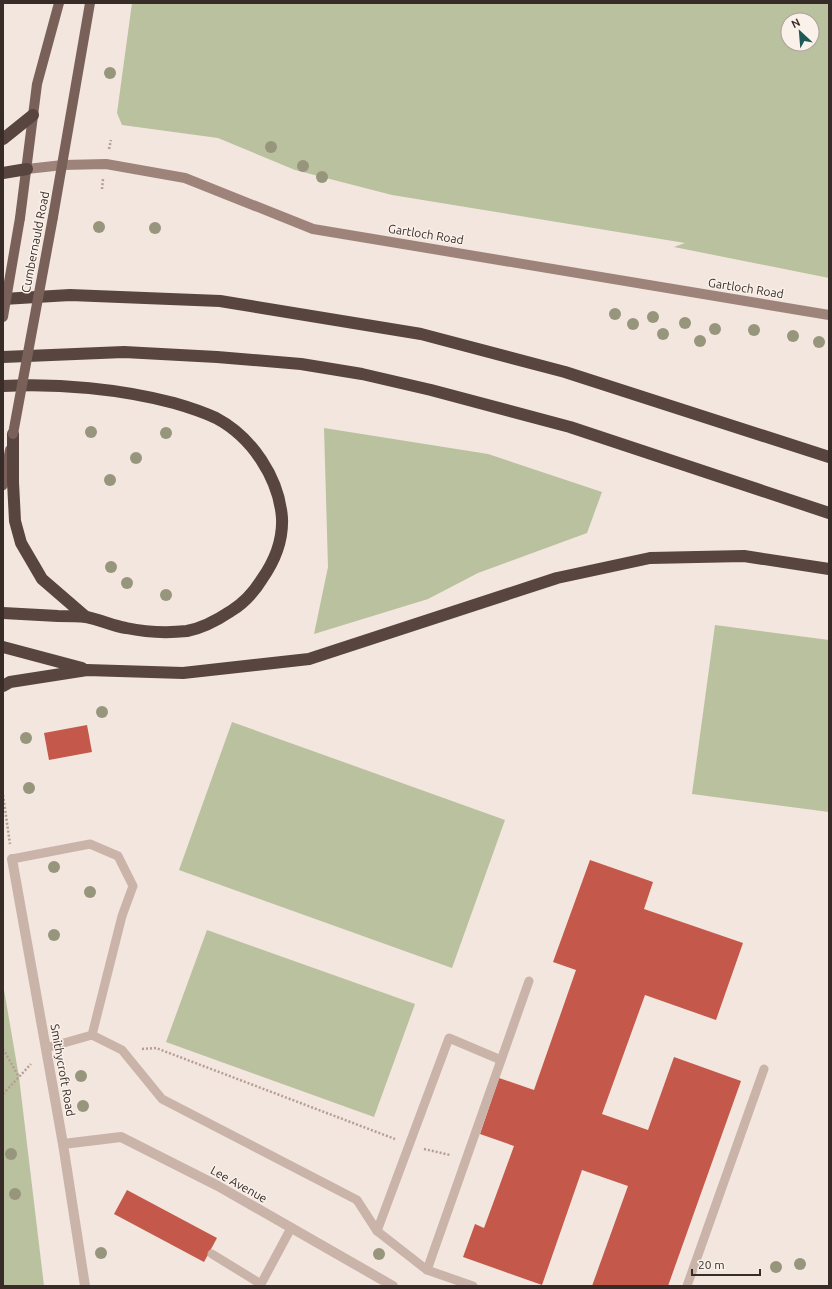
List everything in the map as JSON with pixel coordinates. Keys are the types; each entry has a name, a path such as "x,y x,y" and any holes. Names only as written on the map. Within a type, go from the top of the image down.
{"highway":[{"path":"3,139 33,115"},
{"path":"3,173 27,169"},
{"path":"3,299 70,295 220,302 421,334 565,372 829,456"},
{"path":"3,357 124,352 210,356 301,364 362,374 431,390 570,427 829,513"},
{"path":"3,386 47,385 151,397 188,407 216,418 240,436 254,449 268,471 278,494 282,519 280,541 271,566 257,588 242,604 218,620 188,630 161,632 126,628 86,617 3,613"},
{"path":"12,434 15,521 20,543 42,579 86,617"},
{"path":"3,686 10,682 87,670 183,673 309,659 557,578 650,558 744,556 829,569"},
{"path":"3,647 87,670"}],"main road":[{"name":"Cumbernauld Road","path":"3,318 20,218 38,84 59,3"},
{"name":"Cumbernauld Road","path":"3,485 54,217 90,3"},
{"name":"Gartloch Road","path":"27,169 63,165 106,164 185,178 313,229 829,315"}],"street":[{"name":"Smithycroft Road","path":"12,859 63,1144 84,1286"},
{"name":"Lee Avenue","path":"63,1144 121,1137 218,1186 393,1286"}],"lane":[{"path":"12,859 90,844 118,856 133,886 122,916 92,1035"},
{"path":"427,1270 529,981"},
{"path":"46,1048 92,1035 122,1050 162,1099 357,1200 377,1231 427,1270 473,1286"},
{"path":"377,1231 449,1038 501,1060"},
{"path":"687,1286 764,1069"},
{"path":"212,1254 261,1284 291,1228"}],"path":[{"path":"3,795 12,859"},
{"path":"3,1094 46,1048"},
{"path":"122,1050 156,1048 409,1145 467,1160"},
{"path":"3,1050 19,1077"}],"green space":[{"path":"132,3 829,3 829,278 674,247 685,243 392,195 295,170 218,138 122,125 117,113"},
{"path":"324,428 488,454 602,492 587,533 478,573 428,599 314,634 328,567"},
{"path":"715,625 829,640 829,812 692,794"},
{"path":"232,722 505,820 452,968 179,870"},
{"path":"207,930 415,1004 374,1117 166,1042"},
{"path":"3,984 19,1077 44,1286 3,1286"}],"building":[{"path":"87,725 92,752 49,760 44,733"},
{"path":"590,860 653,882 644,909 743,943 716,1020 645,995 602,1114 648,1130 674,1057 741,1081 668,1286 592,1286 628,1186 582,1170 542,1285 463,1257 475,1224 484,1228 514,1146 480,1134 499,1078 534,1090 576,970 553,962"},
{"path":"127,1190 217,1238 204,1262 114,1214"}]}
